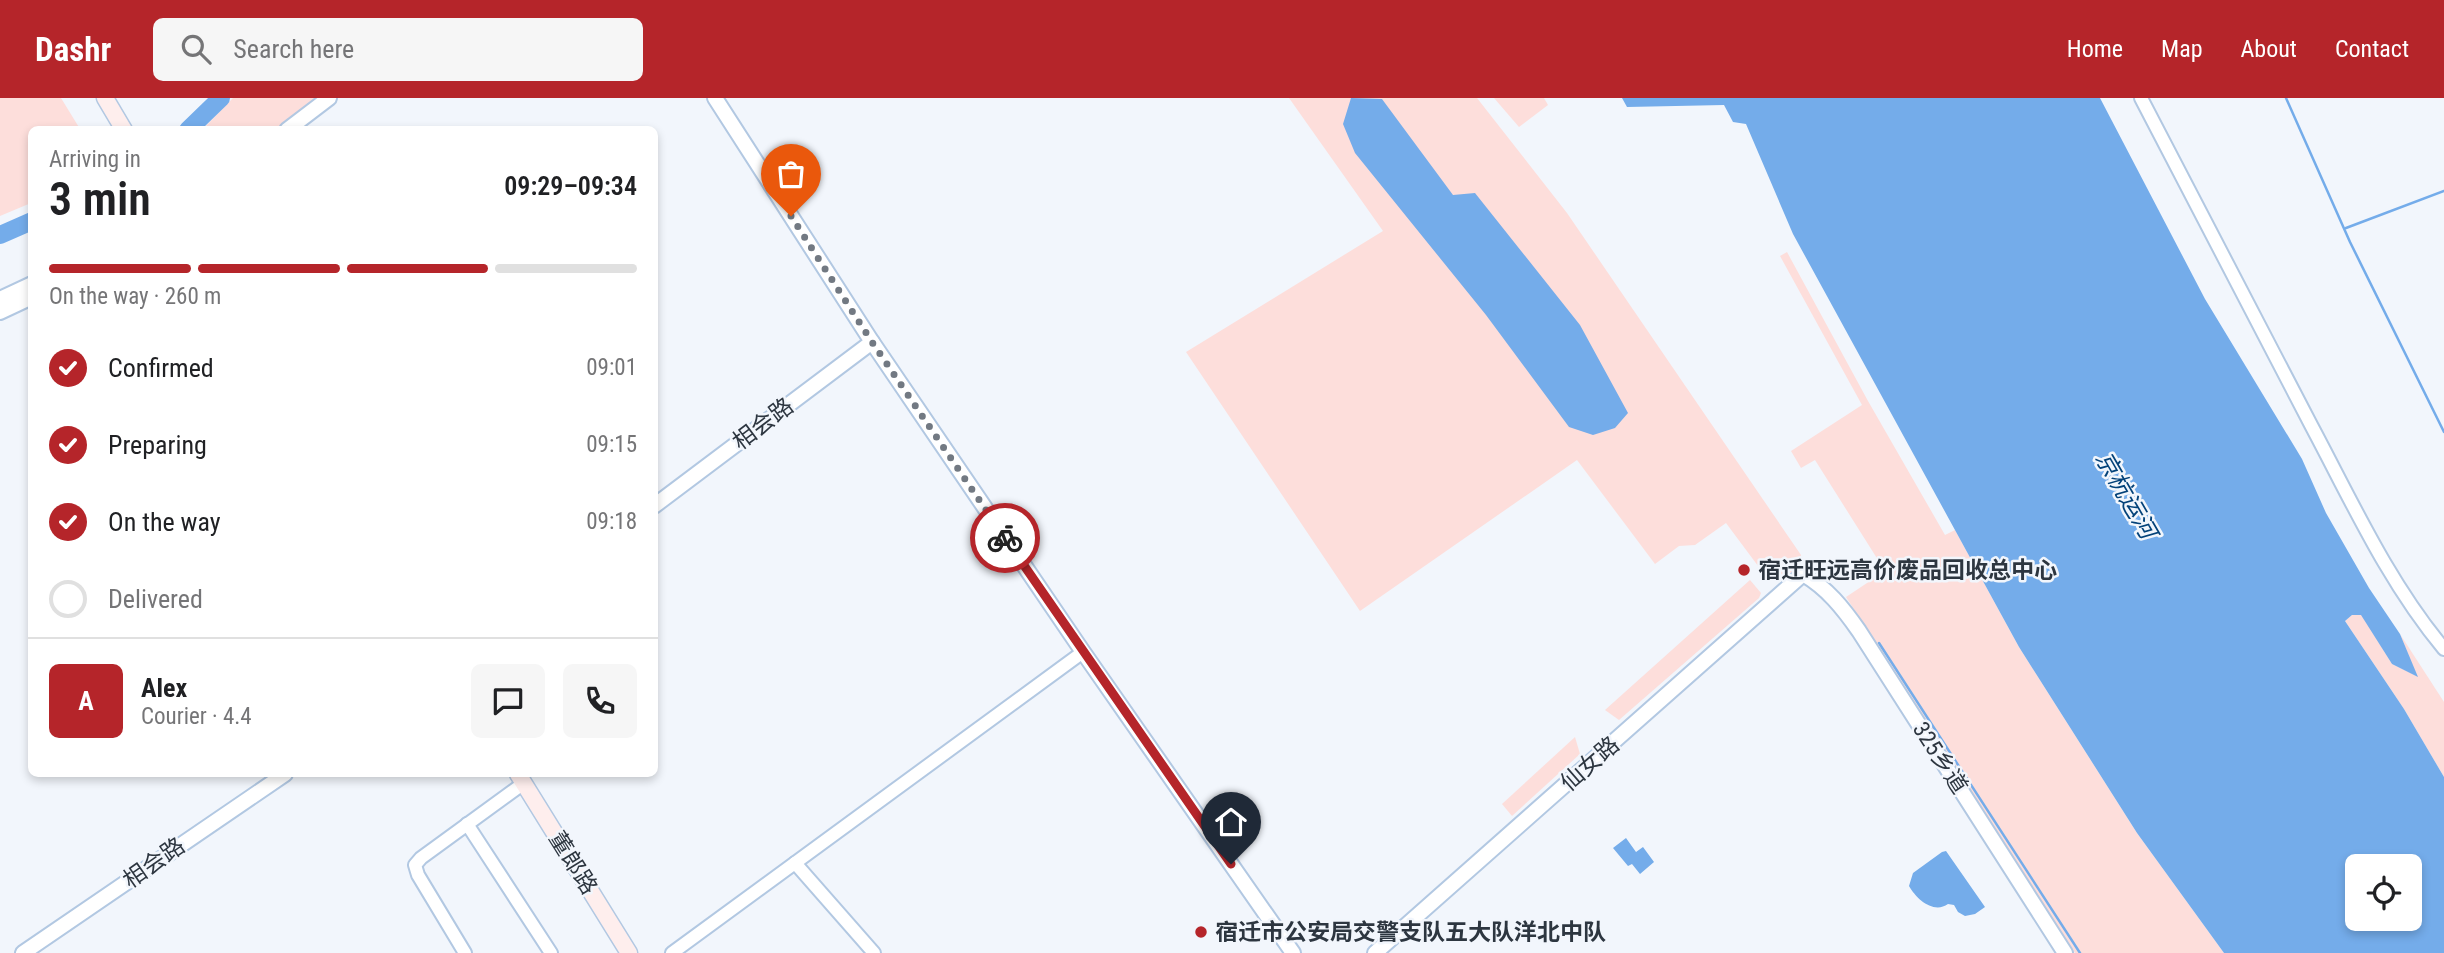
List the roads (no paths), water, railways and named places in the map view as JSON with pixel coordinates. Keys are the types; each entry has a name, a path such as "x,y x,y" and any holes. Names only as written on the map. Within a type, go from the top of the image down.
{"main road":[{"path":"105,98 122,126"},
{"name":"董郎路","path":"521,778 629,953"}],"street":[{"path":"292,126 329,98"},
{"path":"715,98 872,342 1083,652 1293,953"},
{"path":"2141,98 2384,564 2417,616 2444,649"},
{"path":"0,299 28,286"},
{"path":"0,312 28,299"},
{"name":"相会路","path":"658,503 872,342"},
{"name":"仙女路","path":"1375,953 1803,574"},
{"name":"325乡道","path":"1803,574 1821,585 1842,607 1859,631 2065,953"},
{"path":"672,953 1083,652"},
{"name":"相会路","path":"23,953 281,777"},
{"path":"465,953 418,875 415,865 521,778"},
{"path":"467,824 551,953"},
{"path":"795,863 874,953"}],"water":[{"path":"1351,98 1382,99 1453,195 1475,193 1580,325 1628,413 1615,428 1593,435 1569,427 1486,315 1355,153 1343,124"},
{"name":"京杭运河","path":"1622,98 2100,98 2205,299 2302,459 2326,513 2369,588 2400,634 2418,677 2392,664 2361,615 2352,615 2345,621 2404,709 2444,777 2444,953 2224,953 2137,833 2019,647 1793,234 1746,124 1733,122 1724,105 1627,107"},
{"path":"1626,838 1636,852 1643,847 1654,862 1640,874 1632,864 1628,866 1613,848"},
{"path":"1946,851 1985,907 1975,914 1965,916 1958,912 1954,905 1937,907 1926,904 1909,886 1913,873"}],"waterway":[{"path":"192,126 221,98"},
{"path":"2286,98 2350,242 2444,432"},
{"path":"2346,228 2444,191"},
{"path":"0,235 28,223"},
{"path":"1879,643 2080,953"}],"place":[{"name":"宿迁旺远高价废品回收总中心","path":"1744,570"},
{"name":"宿迁市公安局交警支队五大队洋北中队","path":"1201,932"}]}
